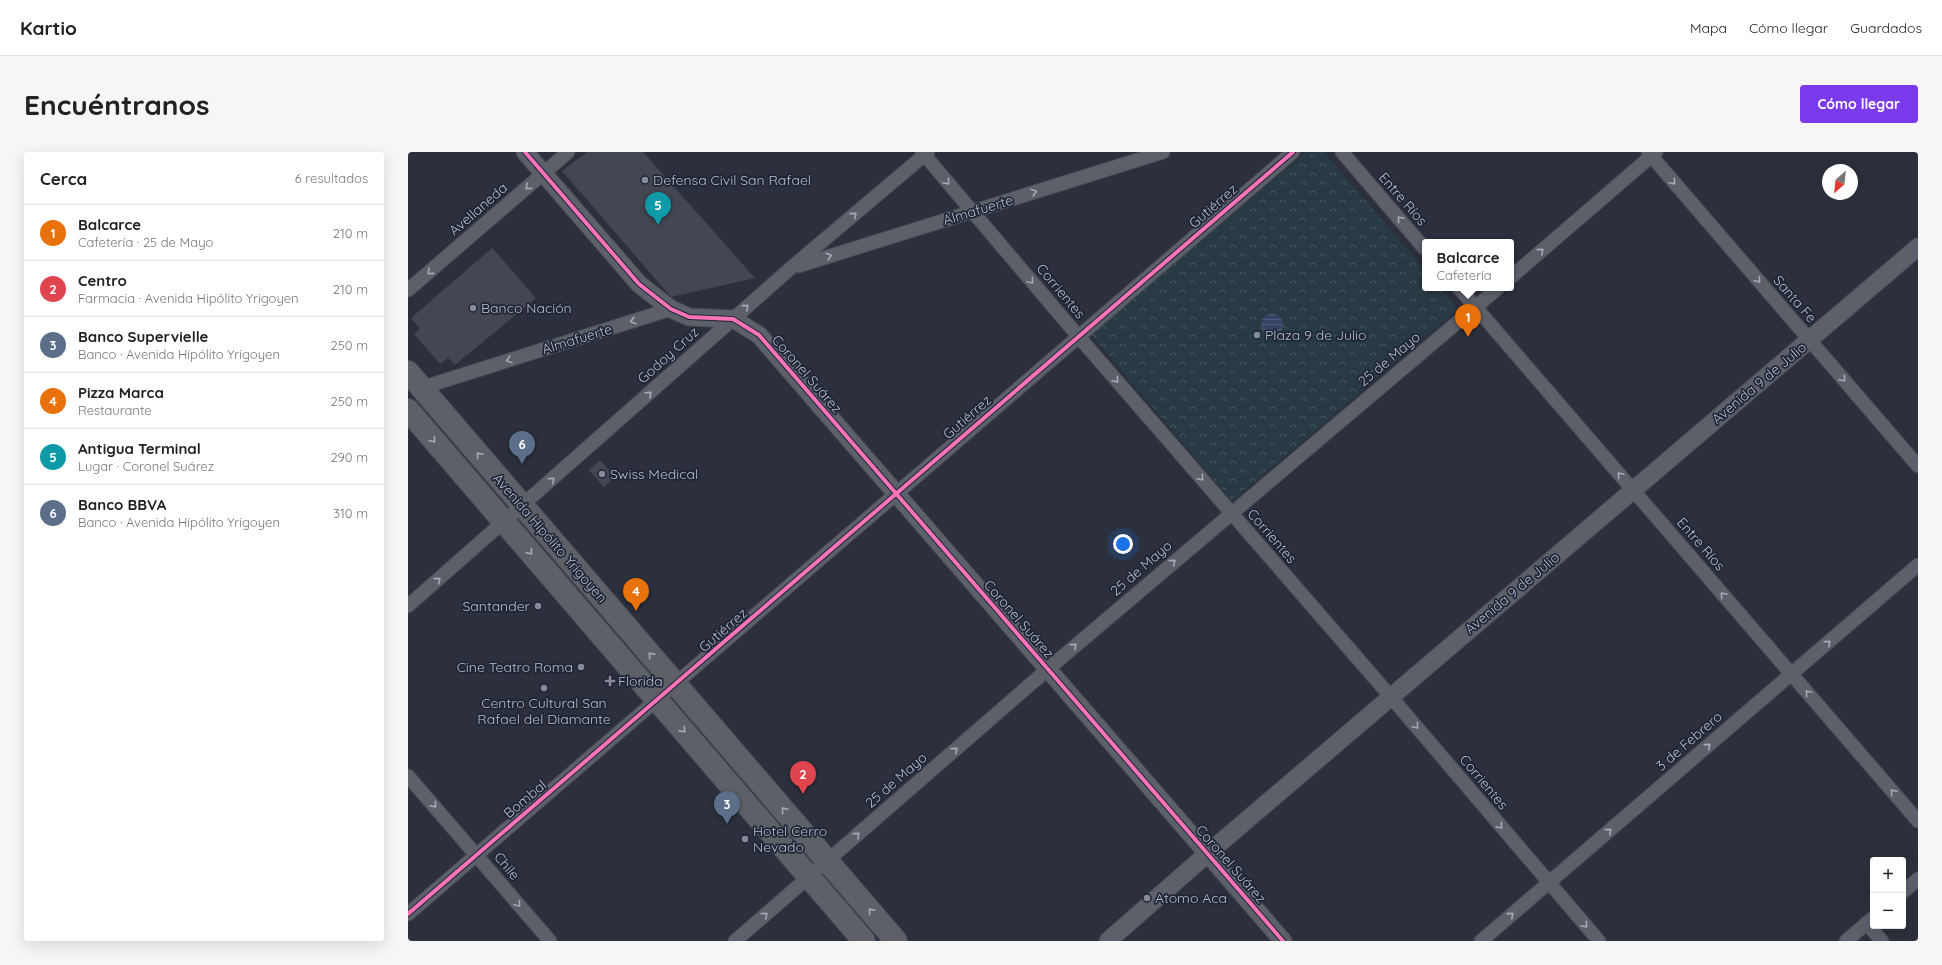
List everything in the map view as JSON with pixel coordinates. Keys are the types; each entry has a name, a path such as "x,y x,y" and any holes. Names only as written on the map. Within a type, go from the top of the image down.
{"highway":[{"name":"Avenida Hipólito Yrigoyen","path":"415,380 896,941"},
{"name":"Avenida Hipólito Yrigoyen","path":"408,410 864,941"}],"street":[{"path":"525,152 639,284 671,309 689,317 733,319"},
{"name":"Avellaneda","path":"408,290 568,152"},
{"name":"Almafuerte","path":"792,267 1163,152"},
{"name":"Gutiérrez","path":"658,701 1078,336 1293,152"},
{"name":"Entre Ríos","path":"1342,152 1422,245"},
{"name":"Corrientes","path":"925,153 1078,336 1391,697 1599,941"},
{"name":"Godoy Cruz","path":"408,606 792,267 925,153"},
{"path":"1514,274 1652,153"},
{"name":"Santa Fe","path":"1652,153 1809,340 1918,466"},
{"name":"Avenida 9 de Julio","path":"1108,941 1207,854 1918,247"},
{"name":"Entre Ríos","path":"1462,291 1918,821"},
{"name":"25 de Mayo","path":"735,941 1048,669 1495,291"},
{"name":"Almafuerte","path":"415,380 671,309"},
{"name":"Coronel Suárez","path":"733,319 758,335 1283,941"},
{"name":"3 de Febrero","path":"1481,941 1918,565"},
{"name":"Bombal","path":"408,914 658,701"},
{"name":"Chile","path":"408,776 550,941"},
{"path":"1906,889 1918,879"},
{"path":"1846,941 1870,921"},
{"path":"1875,929 1882,941"}],"green space":[{"path":"1306,152 1324,152 1422,266 1422,291 1443,291 1458,309 1232,501 1091,335"}],"water":[{"path":"1272,314 1280,317 1283,325 1280,333 1272,336 1264,333 1261,325 1264,317"}],"building":[{"path":"587,152 643,152 755,278 671,297 562,171"},
{"name":"Banco Nación","path":"492,248 536,298 455,365 448,358 440,364 414,334 420,329 411,318"},
{"name":"Swiss Medical","path":"600,460 615,477 604,487 589,470"}],"cycle path":[{"path":"525,152 639,284 671,309 689,317 733,319 759,335 1283,941"},
{"path":"408,914 1293,152"}],"place":[{"name":"Defensa Civil San Rafael","path":"645,180"},
{"name":"Antigua Terminal","path":"658,225"},
{"name":"Banco Nación","path":"473,308"},
{"name":"Plaza 9 de Julio","path":"1257,335"},
{"name":"Balcarce","path":"1468,337"},
{"name":"Banco BBVA","path":"522,464"},
{"name":"Swiss Medical","path":"602,474"},
{"name":"Santander","path":"538,606"},
{"name":"Pizza Marca","path":"636,611"},
{"name":"Cine Teatro Roma","path":"581,667"},
{"name":"Florida","path":"610,681"},
{"name":"Centro Cultural San Rafael del Diamante","path":"544,688"},
{"name":"Centro","path":"803,794"},
{"name":"Banco Supervielle","path":"727,824"},
{"name":"Hotel Cerro Nevado","path":"745,839"},
{"name":"Atomo Aca","path":"1147,898"}]}
